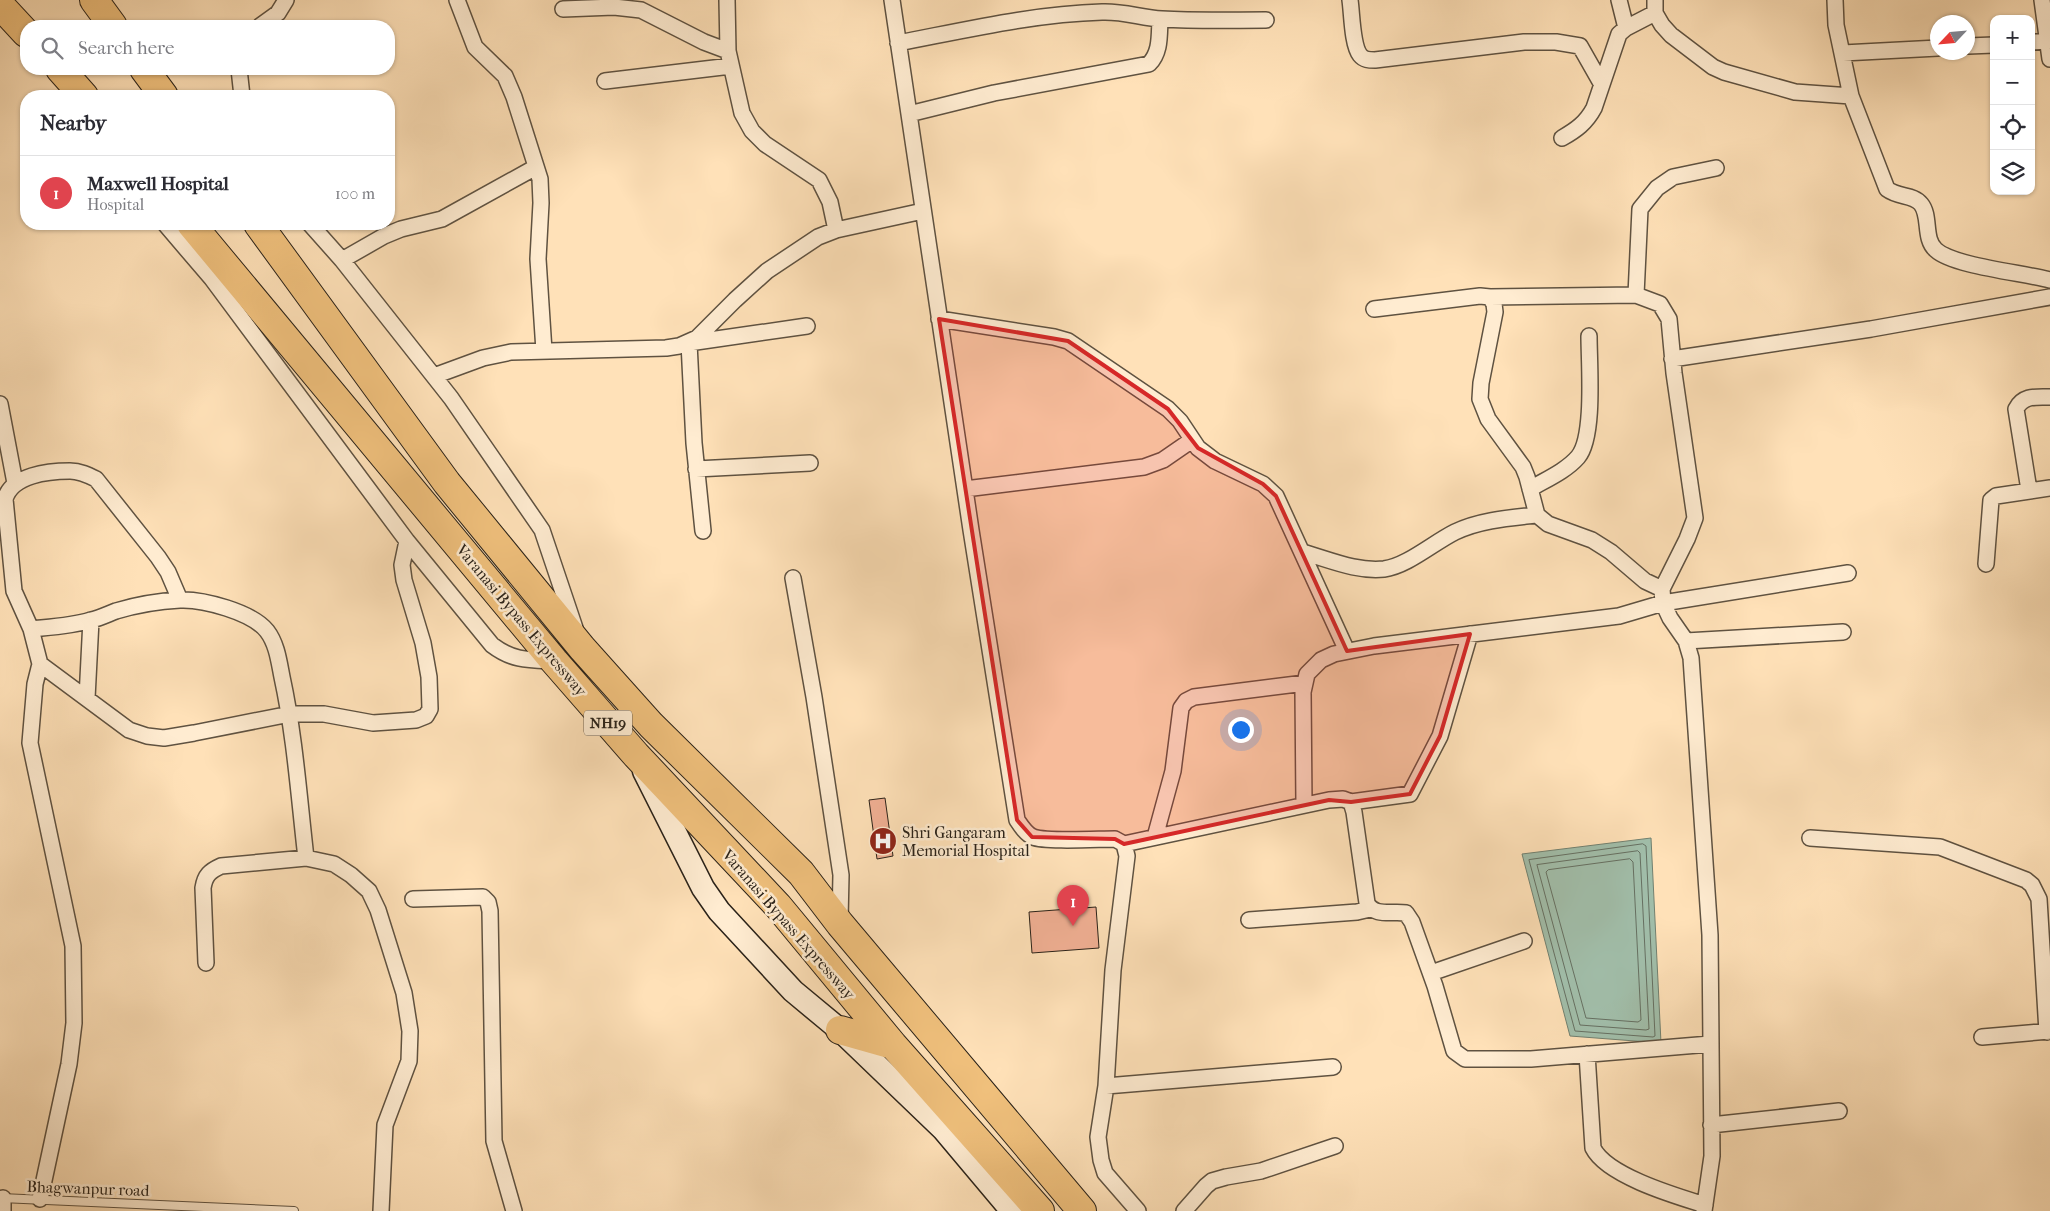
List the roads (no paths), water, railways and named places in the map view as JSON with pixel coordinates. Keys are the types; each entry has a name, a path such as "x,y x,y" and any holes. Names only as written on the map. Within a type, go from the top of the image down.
{"highway":[{"path":"94,0 109,20"},
{"path":"0,5 20,26"},
{"path":"65,75 79,90"},
{"path":"148,75 160,90"},
{"name":"Varanasi Bypass Expressway","path":"195,230 554,661 636,755 778,906 893,1045 1040,1211"},
{"name":"Varanasi Bypass Expressway","path":"262,230 447,483 582,648 651,725 801,873 840,924 1082,1211"},
{"path":"840,1030 893,1045"}],"street":[{"path":"268,20 278,13 286,0"},
{"path":"457,0 475,47 505,76 514,97 540,179 541,203 538,259 544,352"},
{"path":"727,0 728,51 742,113 747,123 765,144 819,180 830,202 836,230"},
{"path":"892,0 965,489 1017,820 1024,830 1032,837 1045,839 1115,839 1124,844 1304,804 1343,799 1351,802 1410,794 1440,736 1470,634"},
{"path":"1350,0 1355,40 1359,54 1366,60 1524,42 1556,42 1580,46 1602,83"},
{"path":"1619,0 1626,28"},
{"path":"1835,0 1836,25 1852,96 1887,189 1894,194 1913,198 1920,203 1924,208 1931,244 1935,250 1945,256 1964,262 2050,280"},
{"path":"2042,0 2050,59"},
{"path":"1562,138 1580,127 1590,117 1619,34 1655,6 1662,25 1671,35 1712,67 1794,92 1852,96"},
{"path":"563,10 614,7 641,10 704,42 728,51"},
{"path":"898,43 1017,20 1072,7 1160,19 1266,20"},
{"path":"908,114 994,93 1149,64 1154,59 1158,49 1160,19"},
{"path":"2035,42 2047,41"},
{"path":"1975,46 1990,45"},
{"path":"1843,53 1930,48"},
{"path":"605,81 730,66"},
{"path":"64,75 72,90"},
{"path":"240,75 241,90"},
{"path":"342,260 384,236 401,229 442,219 536,167"},
{"path":"1636,295 1640,208 1657,188 1673,177 1716,168"},
{"path":"689,343 697,338 767,271 818,237 836,230 923,211"},
{"path":"170,230 212,279 407,541 492,645 504,654 521,659 554,661"},
{"path":"315,230 342,260 451,398 542,530 582,648"},
{"path":"1374,309 1480,296 1636,295 1660,304 1666,311 1669,319 1672,359 1695,518 1663,596"},
{"path":"1490,297 1494,304 1495,312 1481,383 1480,398 1488,419 1523,467 1537,515 1548,524 1592,540 1611,552 1663,596 1670,618 1686,641 1691,658 1710,935 1712,1156 1705,1208 1647,1186 1607,1164 1597,1156 1594,1148 1587,1054"},
{"path":"1672,359 1871,329 2050,297"},
{"path":"939,318 1054,337 1068,342 1168,410 1180,421 1198,448 1215,461 1263,484 1276,496 1347,651"},
{"path":"434,376 483,358 511,352 666,348 807,326"},
{"path":"1530,489 1570,464 1583,448 1589,424 1590,336"},
{"path":"689,343 696,469 703,531"},
{"path":"2029,490 2016,409 2025,398 2050,397"},
{"path":"0,404 15,483"},
{"path":"965,489 1144,467 1163,460 1192,440"},
{"path":"696,469 810,463"},
{"path":"40,1199 69,1064 74,1023 73,946 30,743 34,684 40,664 31,629 7,591 5,499 8,490 15,483 38,474 71,471 85,473 96,479 158,557 168,572 180,600"},
{"path":"1986,564 1991,500 1996,496 2050,488"},
{"path":"1302,552 1354,567 1384,569 1412,557 1457,531 1474,525 1492,520 1537,515"},
{"path":"40,664 129,730 147,736 164,738 290,714 324,714 373,723 416,720 426,716 430,708 429,677 422,643 404,580 402,564 407,541"},
{"path":"1304,804 1303,692 1308,674 1321,660 1334,654 1374,646 1619,616 1663,596 1848,573"},
{"path":"793,578 814,697 841,875 840,924"},
{"path":"31,629 66,626 116,611 180,600 198,600 215,604 259,623 268,632 276,649 290,714 306,858"},
{"path":"87,698 91,620"},
{"path":"1686,641 1843,632"},
{"path":"1155,837 1173,771 1181,708 1186,700 1216,693 1305,683"},
{"path":"636,755 703,888 719,912 793,992 840,1030 944,1129 1012,1211"},
{"path":"1351,802 1356,821 1367,903 1370,909 1376,912 1406,913 1412,922 1431,973 1454,1051 1465,1059 1531,1059 1710,1044"},
{"path":"1810,838 1940,846 2026,880 2032,885 2039,899 2042,924 2049,1032 1982,1037"},
{"path":"1124,844 1127,856 1113,970 1106,1086 1098,1137 1105,1173 1138,1211"},
{"path":"206,962 203,888 205,878 212,870 221,866 306,858 334,864 369,890 378,910 404,993 410,1031 409,1061 385,1125 381,1211"},
{"path":"413,899 483,898 488,902 490,911 494,1141 514,1211"},
{"path":"1249,920 1357,912 1370,909"},
{"path":"1431,973 1524,941"},
{"path":"1106,1086 1333,1067"},
{"path":"1711,1125 1839,1111"},
{"path":"1184,1211 1212,1181 1262,1171 1335,1146"}],"lane":[{"name":"Bhagwanpur road","path":"2,1202 40,1199 294,1211"}],"water":[{"path":"1651,838 1661,1043 1570,1036 1522,854"}],"place":[{"name":"Shri Gangaram Memorial Hospital","path":"883,841"},
{"name":"Maxwell Hospital","path":"1073,926"}]}
